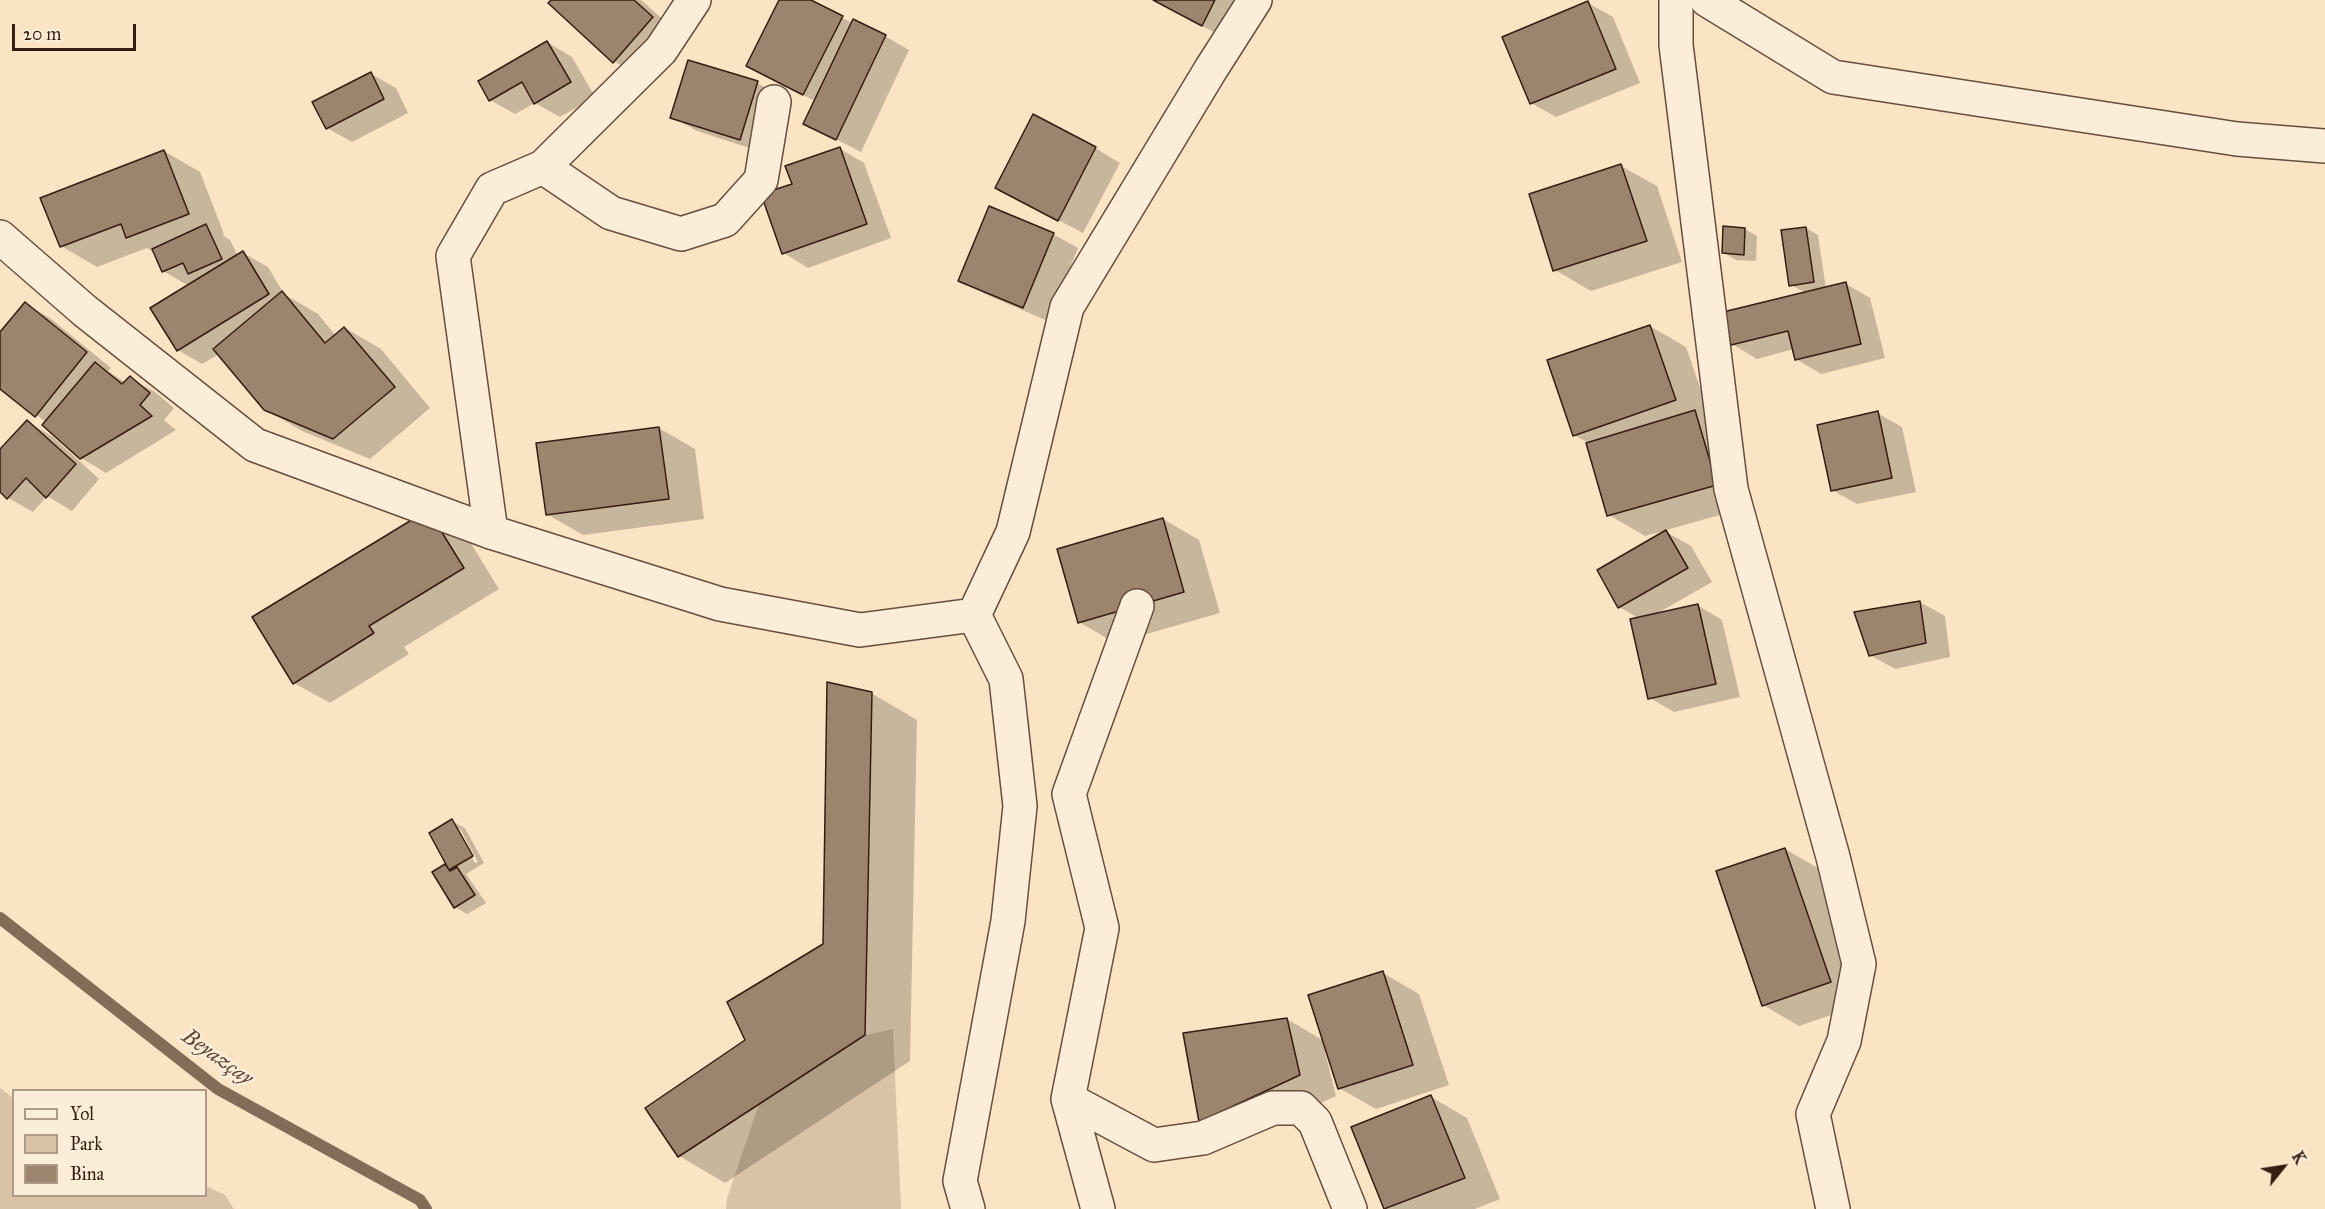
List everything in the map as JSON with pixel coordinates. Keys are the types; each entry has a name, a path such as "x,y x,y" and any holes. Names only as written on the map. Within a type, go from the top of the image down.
{"street":[{"path":"491,532 453,256 492,189 543,168 661,50 694,0"},
{"path":"974,615 1013,532 1067,307 1210,69 1255,0"},
{"path":"1676,0 1676,45 1731,489 1833,857 1859,964 1844,1041 1813,1114 1833,1209"},
{"path":"1707,0 1833,77 2237,140 2325,146"},
{"path":"543,168 610,213 681,234 725,220 761,180 774,102"},
{"path":"0,237 85,311 255,445 491,532 720,604 860,630 974,615"},
{"path":"1098,1209 1068,1100 1102,928 1069,794 1137,606"},
{"path":"968,1209 960,1181 1008,921 1020,806 1006,679 974,615"},
{"path":"1020,806 1069,794"},
{"path":"1068,1100 1154,1145 1203,1138 1273,1108 1301,1108 1315,1122 1350,1209"}],"green space":[{"path":"893,1029 901,1209 726,1209 727,1198 759,1104 865,1035"},
{"path":"0,1088 12,1097 12,1197 207,1197 207,1186 225,1195 234,1209 0,1209"}],"building":[{"path":"551,0 634,0 653,17 613,63 548,3"},
{"path":"779,0 811,0 843,16 803,95 746,66"},
{"path":"1153,0 1215,0 1202,26"},
{"path":"1588,1 1616,69 1530,104 1502,37"},
{"path":"853,19 886,35 836,140 803,124"},
{"path":"547,41 571,82 534,104 522,82 489,101 478,81"},
{"path":"688,60 758,81 740,140 670,118"},
{"path":"371,72 384,99 326,129 312,102"},
{"path":"1033,114 1096,147 1058,221 995,188"},
{"path":"840,147 867,224 782,254 761,194 792,184 785,166"},
{"path":"164,150 189,214 126,238 121,224 60,247 40,198"},
{"path":"1621,164 1647,241 1553,271 1529,194"},
{"path":"989,206 1054,233 1023,308 958,281"},
{"path":"206,224 222,259 188,274 183,263 162,272 152,249"},
{"path":"1723,226 1745,228 1744,255 1722,253"},
{"path":"1806,227 1814,282 1789,286 1781,230"},
{"path":"243,251 269,294 177,351 150,308"},
{"path":"1846,282 1861,344 1795,360 1788,331 1731,345 1723,312"},
{"path":"282,291 325,343 344,327 395,387 333,439 264,410 213,349"},
{"path":"25,302 87,352 35,417 0,389 0,332"},
{"path":"1650,325 1676,400 1573,436 1547,360"},
{"path":"95,362 122,384 130,376 150,393 140,405 152,416 80,459 42,425"},
{"path":"1695,410 1717,485 1607,516 1586,443"},
{"path":"1878,411 1892,478 1831,491 1817,425"},
{"path":"27,420 76,464 46,498 26,478 7,499 0,492 0,449"},
{"path":"659,427 669,499 546,515 536,443"},
{"path":"428,510 464,568 369,626 374,633 293,684 252,617"},
{"path":"1163,518 1184,592 1078,623 1057,549"},
{"path":"1666,530 1688,568 1618,608 1597,570"},
{"path":"1920,601 1926,643 1869,656 1854,612"},
{"path":"1698,604 1716,684 1648,699 1630,619"},
{"path":"827,682 872,692 865,1035 678,1157 645,1108 745,1040 727,1002 823,944"},
{"path":"452,819 473,856 449,870 429,833"},
{"path":"1785,848 1831,982 1762,1006 1716,871"},
{"path":"445,864 450,871 457,867 475,895 454,908 432,872"},
{"path":"1383,971 1413,1065 1338,1089 1308,995"},
{"path":"1287,1018 1300,1075 1199,1122 1183,1033"},
{"path":"1431,1095 1465,1178 1384,1209 1351,1127"}],"waterway":[{"name":"Beyazçay","path":"0,918 218,1089 420,1200 426,1209"}]}
